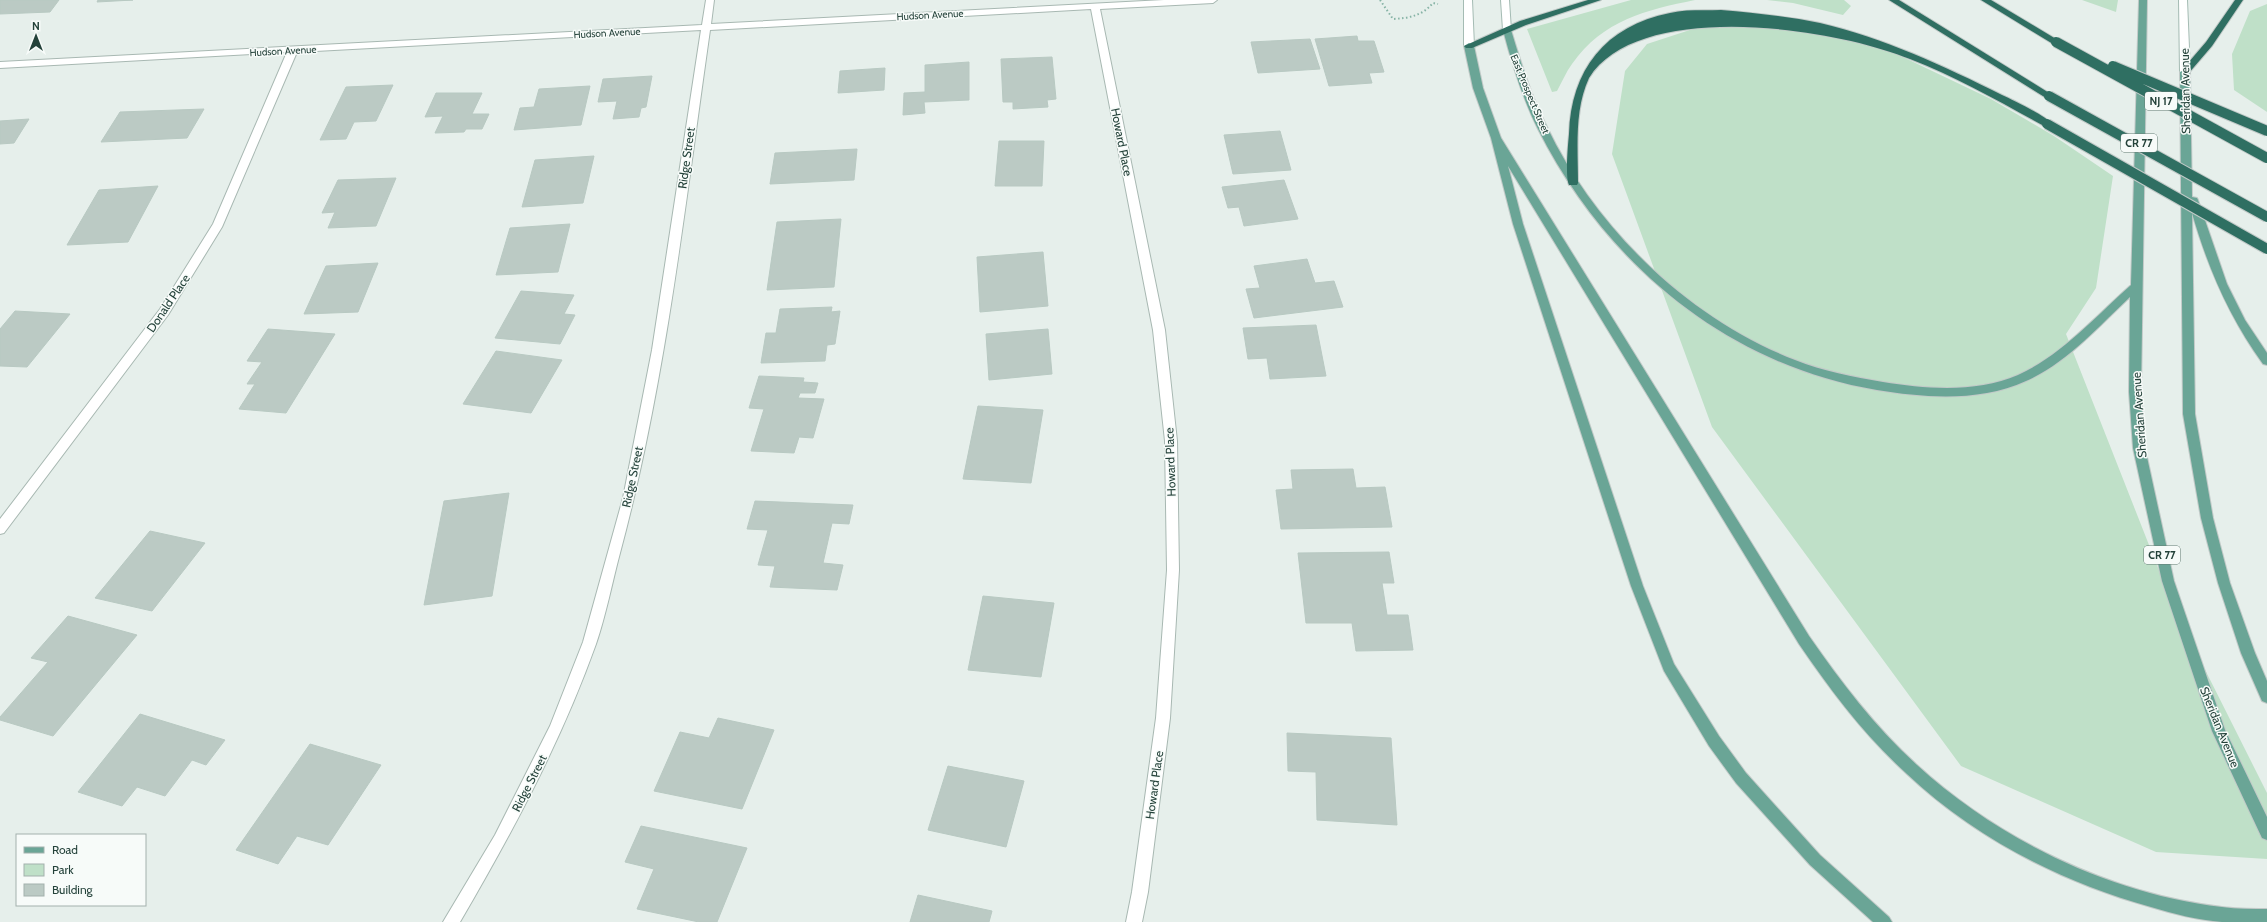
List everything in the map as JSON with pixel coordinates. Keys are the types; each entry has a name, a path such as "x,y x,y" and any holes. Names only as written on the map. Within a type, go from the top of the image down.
{"highway":[{"path":"1469,46 1539,17 1597,0"},
{"path":"1893,0 2048,96 2267,217"},
{"name":"NJ 17","path":"1985,0 2056,42 2267,158"},
{"path":"2185,72 2209,44 2239,0"},
{"path":"1573,182 1574,124 1578,100 1584,79 1592,63 1604,49 1618,37 1659,17 1710,8 1766,8 1791,12 1847,27 1944,68 1987,89 2267,249"},
{"path":"2056,42 2267,131"}],"main road":[{"name":"Sheridan Avenue","path":"2143,0 2135,392 2139,448 2168,581 2192,656 2219,731 2267,833"},
{"name":"East Prospect Street","path":"1507,30 1517,68 1531,103 1573,182 1619,240 1647,269 1702,315 1764,352 1798,365 1866,384 1931,392 1962,391 1993,386 2021,378 2042,366 2066,348 2136,286"},
{"path":"1469,46 1478,88 1496,138 1518,224 1637,586 1669,667 1714,742 1740,778 1776,820 1814,860 1884,922"},
{"name":"Sheridan Avenue","path":"2185,72 2189,414 2207,518 2224,583 2248,653 2267,698"},
{"path":"1496,138 1804,640 1834,683 1871,728 1912,771 1951,802 2009,842 2071,871 2135,896 2192,910 2249,918 2267,917"},
{"path":"2187,182 2217,278 2243,328 2267,361"}],"street":[{"name":"Ridge Street","path":"451,922 500,840 556,729 590,642 629,498 658,350 710,0"},
{"name":"Hudson Avenue","path":"0,65 1213,0"},
{"name":"East Prospect Street","path":"1505,0 1507,30"},
{"name":"Sheridan Avenue","path":"2183,0 2185,72"},
{"path":"1467,3 1469,46"},
{"name":"Howard Place","path":"1095,6 1159,330 1171,441 1173,570 1163,718 1140,892 1134,922"},
{"name":"Donald Place","path":"0,530 164,312 206,245 218,224 293,50"}],"path":[{"path":"1380,0 1394,19 1411,18 1427,12 1434,4 1467,3"}],"green space":[{"path":"1631,0 1695,0 1643,13 1612,27 1597,37 1584,49 1570,67 1557,91 1552,92 1527,29"},
{"path":"1767,0 1844,0 1851,6 1843,15 1793,3"},
{"path":"2082,0 2118,0 2116,12"},
{"path":"2267,4 2267,112 2234,90 2232,54 2250,11"},
{"path":"1770,23 1863,38 1991,99 2054,136 2113,176 2096,288 2066,334 2173,606 2267,793 2267,859 2156,852 1961,766 1712,427 1612,154 1625,71 1647,44 1696,28"}],"building":[{"path":"0,0 59,0 50,12 0,14"},
{"path":"98,0 133,0 97,2"},
{"path":"1357,36 1358,41 1374,41 1384,72 1369,73 1372,83 1329,86 1315,39"},
{"path":"1310,39 1320,69 1258,73 1251,42"},
{"path":"1052,57 1056,99 1047,100 1048,107 1013,109 1013,102 1003,102 1001,59"},
{"path":"969,62 969,100 924,102 925,113 903,115 904,93 925,92 925,65"},
{"path":"885,68 884,90 838,93 840,71"},
{"path":"652,76 646,107 641,108 639,117 613,119 617,101 598,102 603,79"},
{"path":"393,85 376,121 354,122 346,139 320,140 346,87"},
{"path":"590,86 581,125 514,130 520,108 534,107 539,89"},
{"path":"436,93 482,93 472,114 489,114 482,129 466,129 464,132 435,133 443,116 425,117"},
{"path":"204,109 187,138 101,142 120,112"},
{"path":"29,119 14,143 0,144 0,121"},
{"path":"1280,131 1291,170 1233,174 1224,135"},
{"path":"999,141 1044,141 1042,186 995,186"},
{"path":"857,149 854,180 770,184 775,153"},
{"path":"594,156 583,203 522,207 535,160"},
{"path":"396,178 376,226 328,228 335,212 322,213 338,180"},
{"path":"1284,180 1298,219 1244,226 1239,207 1228,208 1222,187"},
{"path":"158,186 128,242 67,245 99,190"},
{"path":"841,219 834,287 767,290 777,222"},
{"path":"570,224 558,272 496,275 510,228"},
{"path":"1043,252 1048,306 980,312 977,257"},
{"path":"1307,259 1315,283 1334,281 1343,307 1254,318 1246,289 1260,288 1254,266"},
{"path":"378,263 358,312 304,314 326,266"},
{"path":"521,291 574,295 564,314 575,315 560,344 495,338"},
{"path":"832,307 831,312 840,311 835,344 827,345 825,361 761,363 766,333 776,333 780,309"},
{"path":"15,311 70,314 27,367 0,366 0,329"},
{"path":"1316,325 1326,376 1270,379 1267,358 1248,359 1243,328"},
{"path":"268,329 335,334 286,413 239,409 255,384 247,384 262,362 247,361"},
{"path":"1048,329 1052,374 989,380 986,334"},
{"path":"496,351 562,360 531,413 463,404"},
{"path":"759,376 804,378 803,382 818,383 815,393 800,393 798,398 824,399 813,438 799,437 794,453 751,451 764,409 749,408"},
{"path":"978,406 1043,410 1031,483 963,479"},
{"path":"1353,469 1356,488 1385,487 1392,527 1281,529 1276,490 1293,489 1291,470"},
{"path":"509,493 492,596 424,605 444,501"},
{"path":"755,501 853,505 849,524 832,523 823,563 843,565 837,590 770,587 775,566 758,565 768,530 747,529"},
{"path":"150,531 205,543 152,611 95,598"},
{"path":"1389,552 1394,583 1382,583 1387,615 1408,615 1413,650 1356,651 1352,623 1306,623 1298,553"},
{"path":"983,596 1054,603 1041,677 968,670"},
{"path":"68,616 137,635 53,736 0,720 0,717 48,662 31,658"},
{"path":"140,714 225,740 206,765 192,760 165,796 137,787 122,806 78,792"},
{"path":"718,718 774,730 742,809 654,791 680,732 709,738"},
{"path":"1287,733 1391,738 1397,825 1317,820 1316,772 1288,771"},
{"path":"310,744 381,765 328,845 297,836 278,864 236,850"},
{"path":"948,766 1024,781 1006,847 928,830"},
{"path":"641,826 747,848 717,922 699,922 637,909 654,869 625,862"},
{"path":"918,895 992,911 989,922 910,922"}]}
